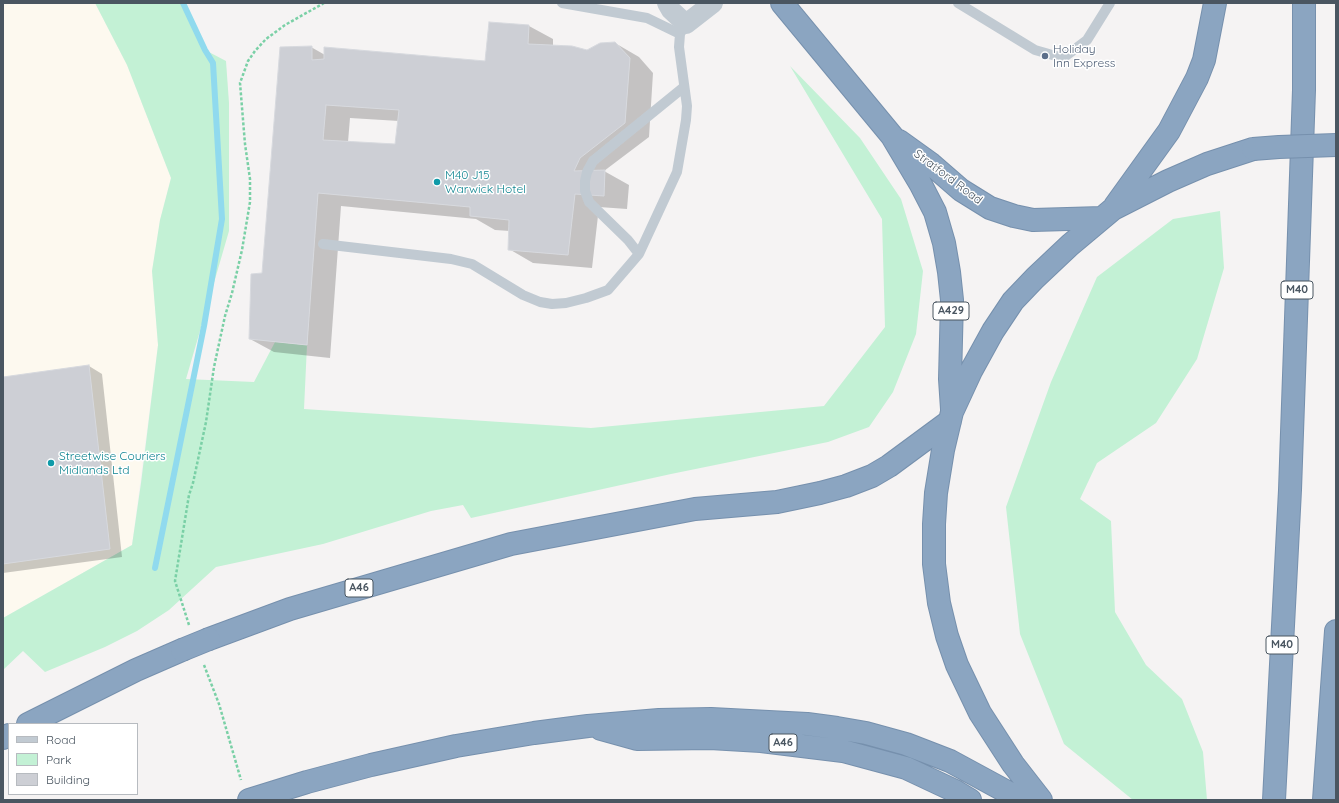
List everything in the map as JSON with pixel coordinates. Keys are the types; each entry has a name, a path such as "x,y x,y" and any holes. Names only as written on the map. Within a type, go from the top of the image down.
{"highway":[{"name":"Stratford Road","path":"782,3 892,136 920,182 934,212 944,243 952,300 950,379 951,416"},
{"path":"1041,800 1013,764 980,713 957,665 947,636 939,603 934,564 936,493 943,450 951,416 971,371 992,331 1013,301 1035,278 1108,213 1169,131 1204,60 1215,3"},
{"name":"M40","path":"1274,800 1290,490 1304,90 1304,3"},
{"name":"Stratford Road","path":"892,136 931,164 961,190 990,208 1014,216 1034,220 1108,213"},
{"path":"1108,213 1181,175 1207,164 1253,150 1279,147 1336,145"},
{"name":"A46","path":"30,723 136,670 209,639 290,609 511,544 695,509 777,502 846,486 872,476 889,466 951,416"},
{"path":"1324,800 1336,631"},
{"name":"A46","path":"251,794 456,746 534,733 588,726 659,720 711,719 779,722 866,733 914,747 950,761 1022,800"},
{"name":"A46","path":"588,726 637,739 710,738 761,741 843,751 906,768 955,791 970,800"}],"street":[{"path":"666,3 683,29 713,3"}],"lane":[{"path":"324,244 451,259 472,264 523,295 540,302 552,304 566,303 586,298 608,290 639,254 676,172 686,120 687,106 679,47 683,29 647,18 562,3"},
{"path":"958,3 1035,50 1063,58 1087,40 1110,3"},
{"path":"639,254 628,240 589,202 585,190 587,172 593,162 684,87"}],"path":[{"path":"190,628 175,581 188,501 206,422 214,367 225,316 239,267 250,202 250,179 246,156 240,83 248,61 266,39 286,25 324,3"},
{"path":"204,664 251,794"}],"shaded area":[{"path":"3,3 95,3 127,65 171,178 160,220 152,271 158,345 132,545 3,618"}],"green space":[{"path":"95,3 183,3 205,50 226,61 229,103 229,231 186,379 254,382 275,342 307,345 304,409 591,428 824,406 885,327 882,219 790,66 860,138 901,199 923,271 916,334 893,392 869,427 828,442 671,474 471,518 463,505 431,511 323,544 216,567 169,610 137,631 105,647 45,672 23,651 3,670 3,618 132,545 141,483 158,345 152,271 160,220 171,178 127,65"},
{"path":"1220,211 1224,268 1197,359 1156,423 1097,463 1080,499 1111,521 1115,612 1146,665 1182,699 1203,752 1207,800 1133,800 1064,744 1020,634 1006,507 1051,382 1097,277 1173,219"}],"building":[{"name":"M40 J15 Warwick Hotel","path":"489,22 529,25 528,44 572,46 587,50 600,43 615,42 630,58 625,123 580,158 574,171 605,170 604,196 575,194 568,255 508,250 509,220 470,216 470,207 318,193 307,345 249,339 251,274 262,273 280,47 312,46 312,60 324,59 324,47 485,61","holes":["326,105 399,110 395,144 323,140"]},
{"name":"Streetwise Couriers Midlands Ltd","path":"89,365 110,549 3,564 3,377"}],"waterway":[{"path":"155,568 204,326 222,219 213,63 205,50 183,3"}],"place":[{"name":"Holiday Inn Express","path":"1045,56"},
{"name":"M40 J15 Warwick Hotel","path":"437,182"},
{"name":"Streetwise Couriers Midlands Ltd","path":"51,463"}]}
